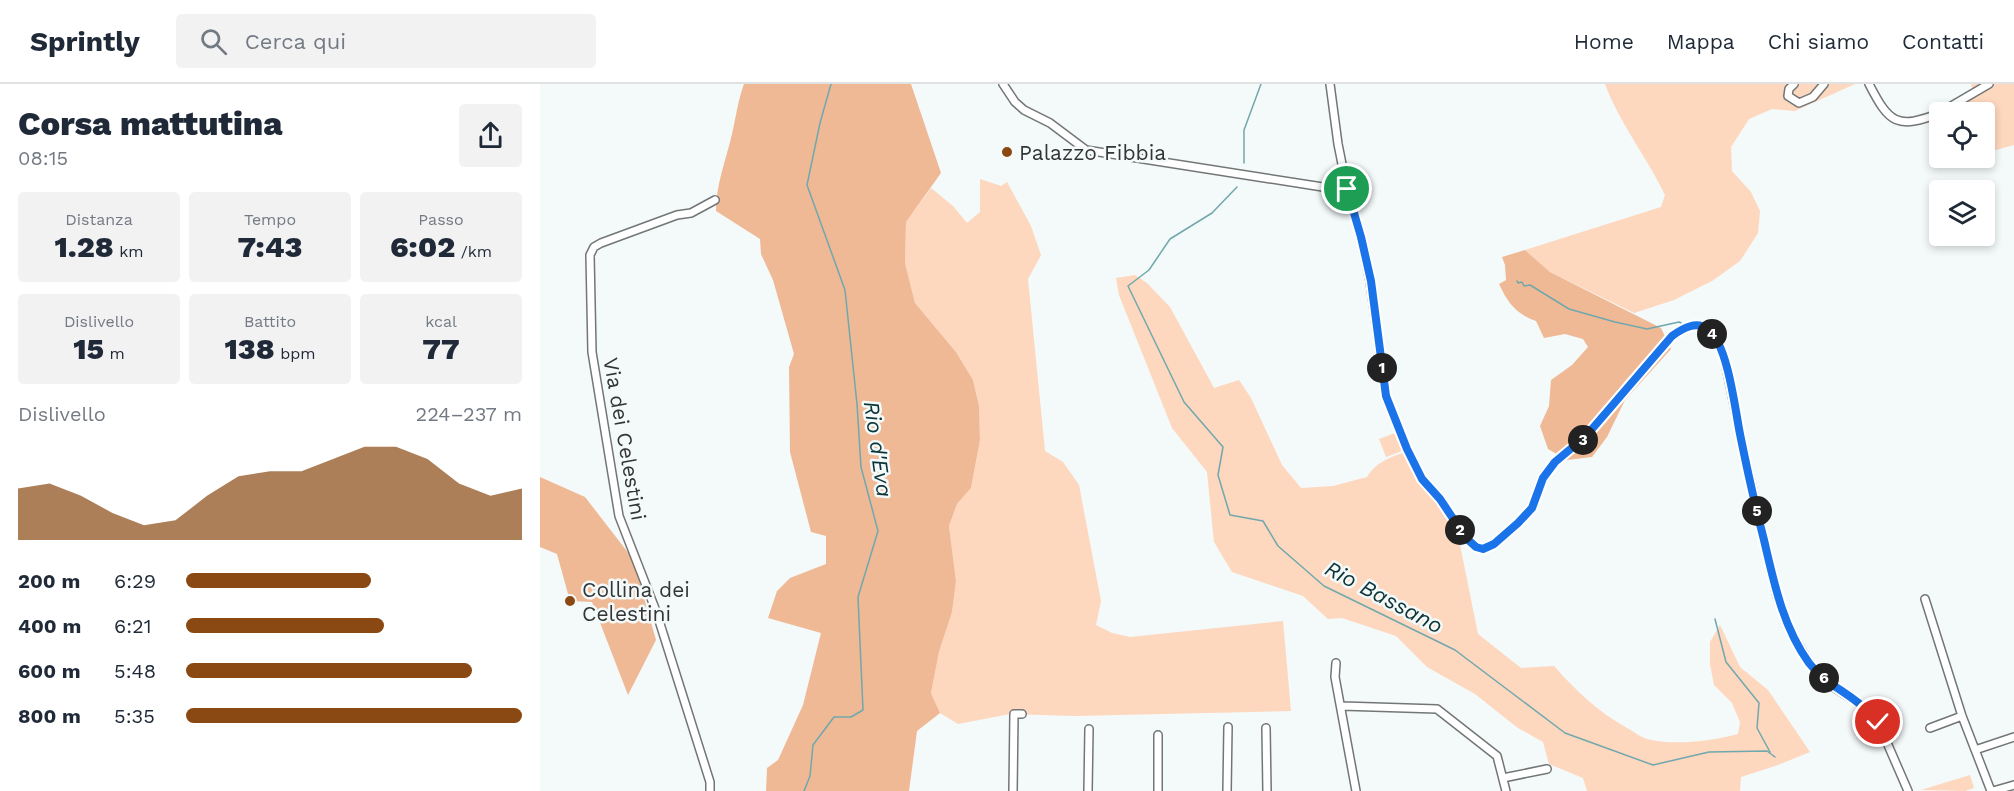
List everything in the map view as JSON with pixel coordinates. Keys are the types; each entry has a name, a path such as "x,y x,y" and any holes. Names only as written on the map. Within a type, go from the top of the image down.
{"street":[{"path":"1003,84 1015,102 1024,110 1050,123 1086,150 1347,189"},
{"path":"1330,84 1347,189 1371,281 1386,396 1407,449 1422,479 1440,499 1466,538 1476,547 1483,549 1494,544 1532,508 1543,478 1555,462 1586,436 1672,336 1689,326 1696,325 1710,331 1719,343 1725,361 1777,596 1790,630 1809,664 1832,686 1861,705 1878,722 1908,791"},
{"path":"1794,84 1789,89 1788,96 1799,103 1813,97 1824,84"},
{"path":"1869,84 1888,115 1898,121 1920,121 1929,117"},
{"path":"1959,102 1989,84"},
{"name":"Via dei Celestini","path":"710,791 710,782 656,611 619,516 592,352 590,255 594,247 601,243 676,215 691,213 715,200"},
{"path":"1924,599 1962,716 1992,791 2014,785"},
{"path":"1336,663 1335,677 1356,791"},
{"path":"1342,706 1437,710 1497,756 1506,791"},
{"path":"1013,791 1014,714 1022,714"},
{"path":"1930,728 1962,716"},
{"path":"1227,791 1228,727"},
{"path":"1266,728 1267,791"},
{"path":"1088,791 1089,729"},
{"path":"1158,735 1158,791"},
{"path":"1975,750 2014,737"},
{"path":"1503,778 1547,769"}],"shaded area":[{"path":"744,84 911,84 941,173 906,222 905,263 915,303 956,352 973,380 979,406 980,440 971,488 957,504 949,526 956,581 952,612 939,652 931,693 940,713 917,731 909,791 766,791 767,768 778,760 803,705 821,633 768,618 777,591 790,578 826,564 826,536 811,532 790,452 789,367 794,354 773,280 761,254 760,239 716,211 719,182"},
{"path":"1605,84 1855,84 1795,111 1772,109 1749,119 1731,147 1732,171 1751,192 1760,211 1758,233 1740,261 1712,281 1674,300 1634,313 1550,272 1525,250 1661,207 1665,195 1618,113"},
{"path":"1971,84 2014,84 2014,145 1995,150 1995,102 1958,102 1973,92"},
{"path":"980,179 1001,186 1007,182 1031,226 1041,255 1028,279 1045,451 1063,462 1079,485 1101,601 1096,625 1112,633 1130,637 1283,621 1291,711 1075,716 1010,714 958,724 940,713 931,693 939,652 952,612 956,581 949,526 957,504 971,488 980,440 979,406 973,380 956,352 915,303 905,263 906,222 931,188 953,206 967,223 980,212"},
{"path":"1525,250 1550,272 1661,328 1671,349 1625,400 1607,437 1592,457 1567,460 1548,449 1540,426 1549,406 1551,380 1572,365 1588,347 1583,339 1565,334 1544,338 1536,321 1513,307 1506,297 1499,284 1506,280 1502,257"},
{"path":"1135,275 1147,283 1170,307 1214,388 1239,380 1251,398 1282,465 1301,488 1333,486 1367,477 1379,464 1405,452 1458,535 1478,634 1521,668 1554,666 1597,708 1647,739 1680,742 1728,737 1738,734 1740,722 1732,703 1714,685 1710,664 1710,642 1720,625 1740,667 1768,690 1810,752 1741,777 1740,791 1587,791 1583,778 1549,764 1543,742 1518,728 1475,694 1427,667 1396,636 1342,618 1328,619 1303,596 1232,572 1214,542 1207,472 1172,428 1119,295 1116,278"},
{"path":"1395,433 1402,451 1386,457 1379,439"},
{"path":"540,477 585,497 633,559 656,640 628,695 592,602 570,601 557,554 540,547"},
{"path":"1970,775 1974,788 1965,791 1921,790"}],"waterway":[{"name":"Rio d'Eva","path":"804,791 810,776 813,745 834,717 851,717 863,710 858,597 878,531 861,467 845,290 807,185 831,84"},
{"name":"Rio Bassano","path":"1244,163 1244,130 1261,84"},
{"name":"Rio Bassano","path":"1237,187 1212,213 1170,239 1149,270 1128,286 1184,402 1223,447 1218,475 1230,515 1263,521 1278,546 1324,586 1455,650 1565,733 1653,765 1709,752 1767,751 1775,757"},
{"path":"1517,281 1522,282 1524,286 1530,285 1569,309 1615,322 1647,329 1679,322 1685,325"},
{"path":"1715,619 1726,662 1759,703 1757,728 1770,752"}],"place":[{"name":"Palazzo Fibbia","path":"1007,152"},
{"name":"Collina dei Celestini","path":"570,601"}],"route":[{"path":"1347,189 1371,281 1386,396 1407,449 1422,479 1440,499 1466,538 1476,547 1483,549 1494,544 1518,523 1532,508 1543,478 1555,462 1586,436 1672,336 1689,326 1703,327 1710,331 1719,343 1725,361 1777,596 1790,630 1809,664 1832,686 1861,705 1878,722"}]}
